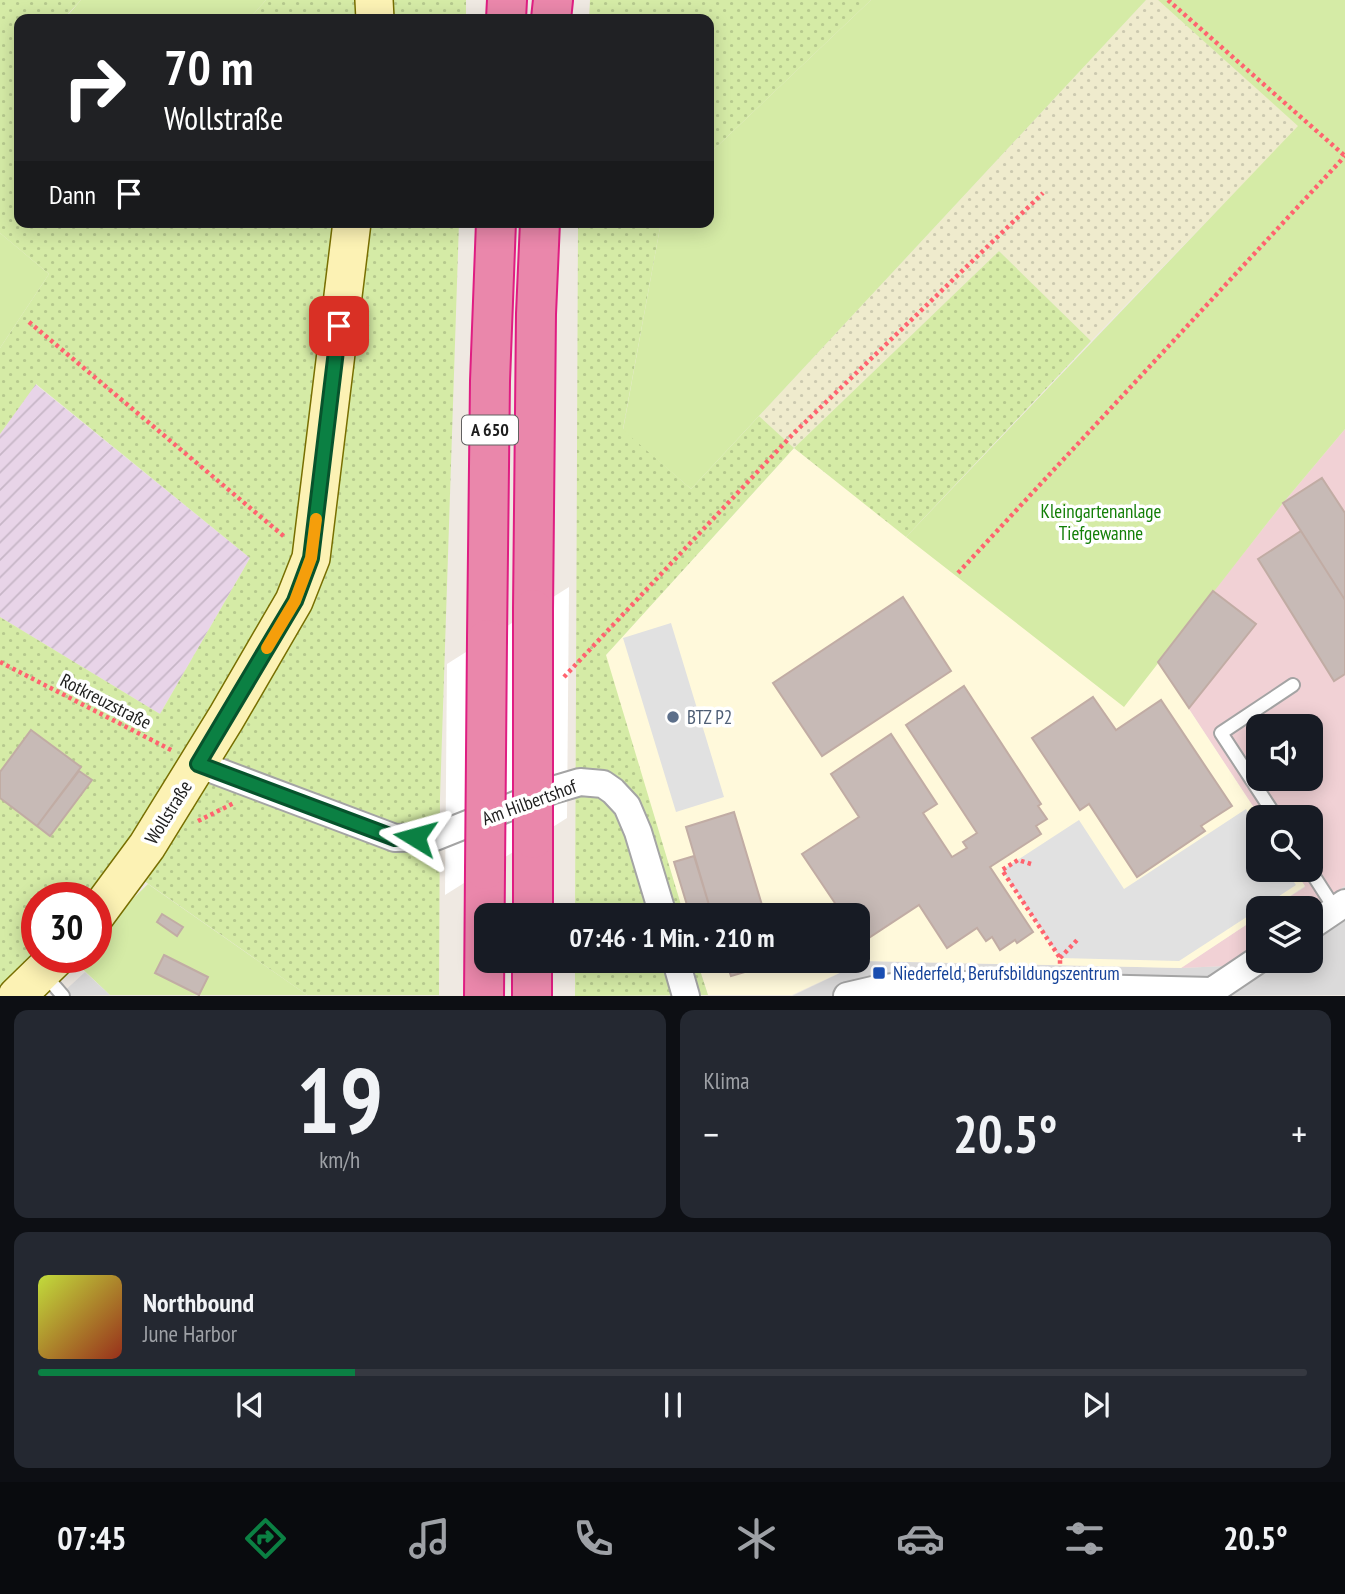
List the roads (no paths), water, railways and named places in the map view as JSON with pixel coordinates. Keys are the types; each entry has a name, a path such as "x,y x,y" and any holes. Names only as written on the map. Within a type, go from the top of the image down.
{"highway":[{"name":"A 650","path":"484,996 487,639 496,228"},
{"name":"A 650","path":"533,903 533,609 536,314 540,228"},
{"path":"532,996 533,973"}],"street":[{"name":"Wollstraße","path":"112,893 147,846 295,601 311,558 351,228"},
{"name":"Am Hilbertshof","path":"198,764 395,838 435,837 553,790 580,782 603,784 614,791 627,806 638,832 659,903"},
{"path":"1323,918 1340,906"},
{"path":"847,996 877,989 1060,987 1178,993 1212,991 1246,968"},
{"path":"679,973 686,996"}],"lane":[{"path":"1268,805 1221,733 1293,685"},
{"path":"1320,882 1340,906"}],"place":[{"name":"BTZ P2","path":"673,717"},
{"name":"Niederfeld, Berufsbildungszentrum","path":"879,973"}],"park label":[{"name":"Kleingartenanlage Tiefgewanne","path":"1101,522"}]}
